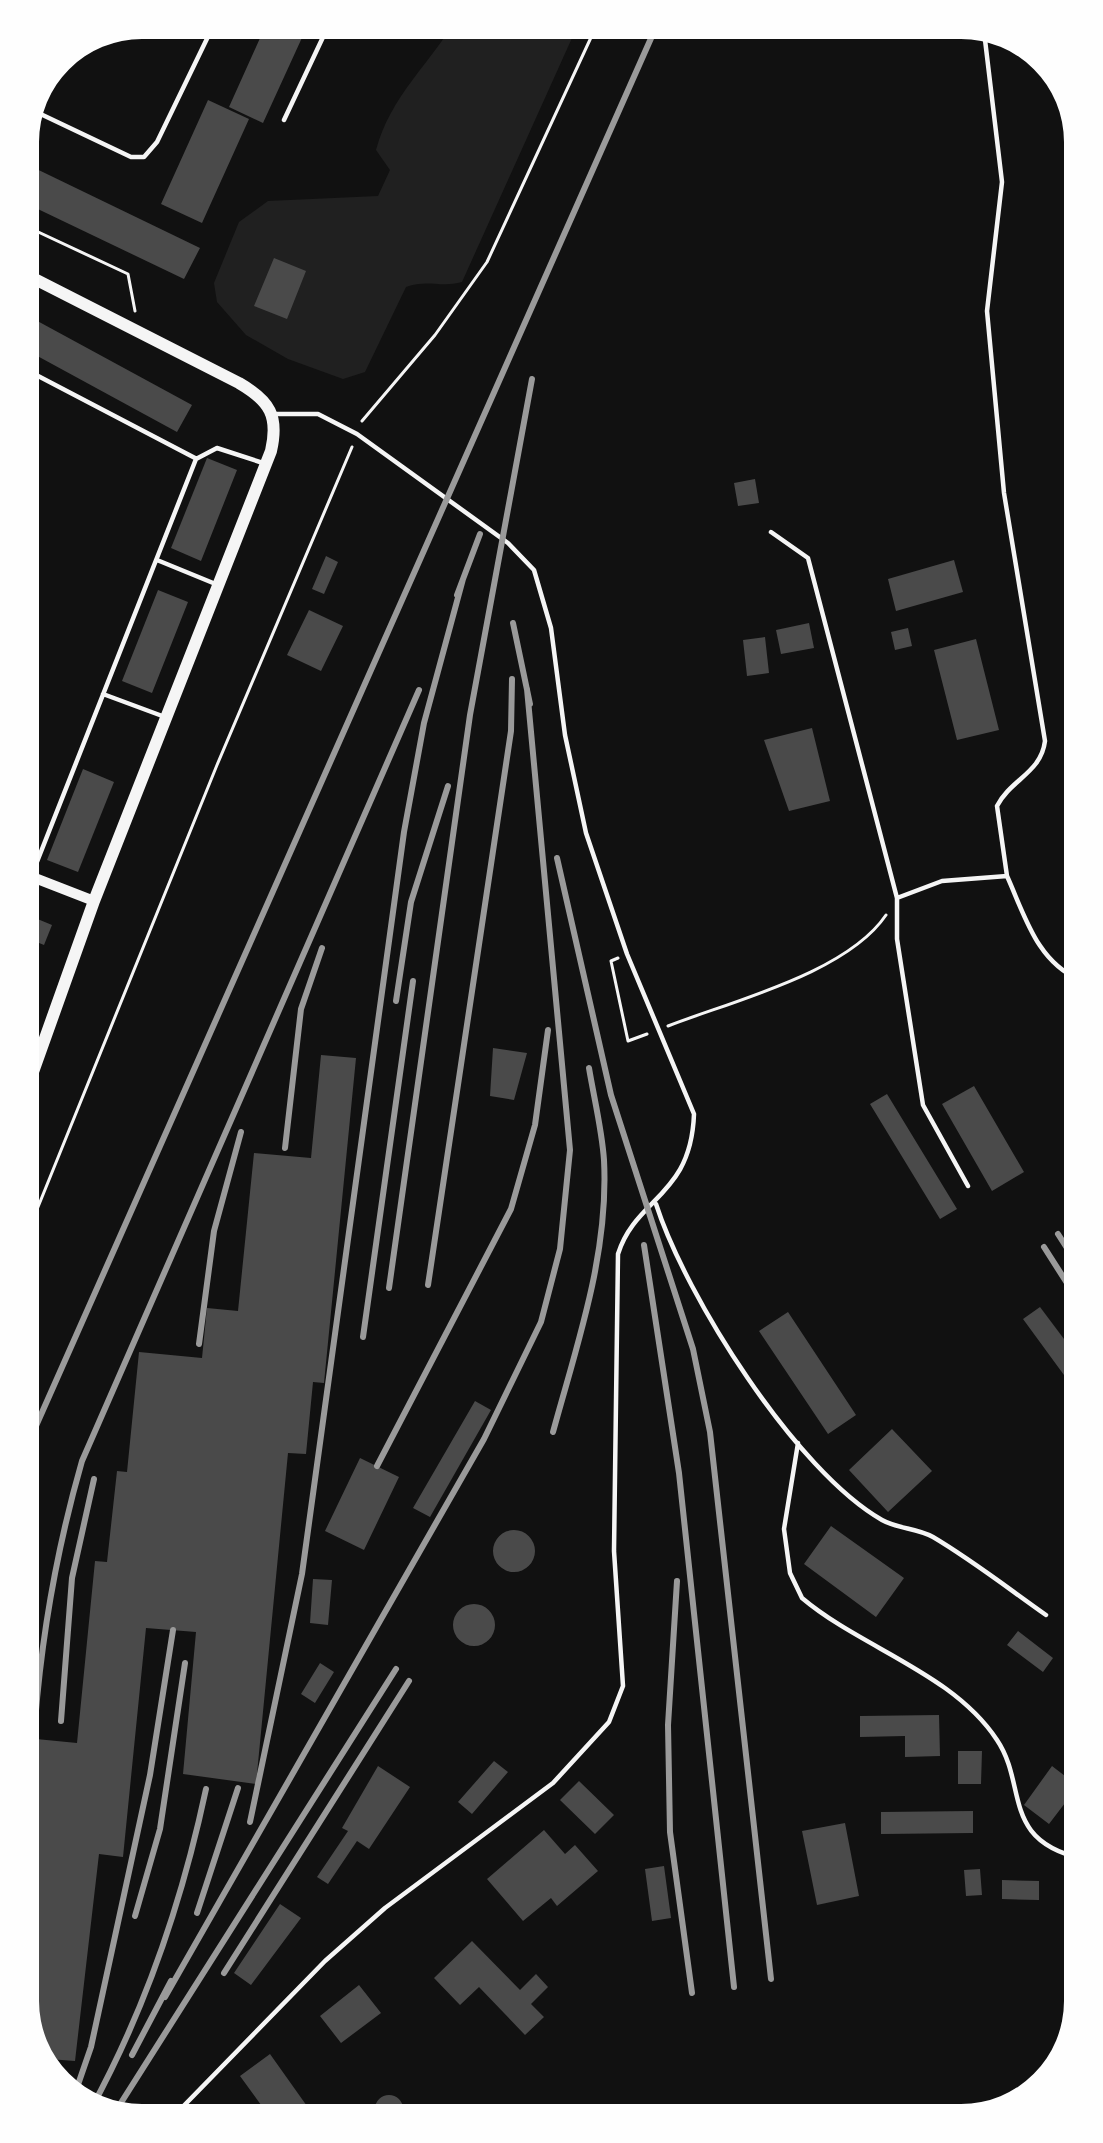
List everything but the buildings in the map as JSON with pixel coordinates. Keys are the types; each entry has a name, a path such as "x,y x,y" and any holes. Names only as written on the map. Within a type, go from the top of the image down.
{"street":[{"path":"39,281 239,383 274,414 266,464 94,901 39,1055"},
{"path":"39,880 94,901"}],"lane":[{"path":"42,115 131,157 144,157 207,39"},
{"path":"284,120 322,39"},
{"path":"985,42 1002,182 987,311 1004,493 1045,741 1036,767 1010,787 997,806 1007,876 1036,943 1064,974"},
{"path":"39,377 196,459"},
{"path":"186,2104 325,1961 385,1908 553,1783 609,1722 623,1686 614,1551 618,1254 626,1230 656,1204 686,1160 694,1114 627,954 586,833 565,735 551,628 534,570 508,543 357,434 318,414 274,414"},
{"path":"39,844 196,459 217,448 266,464"},
{"path":"771,532 808,558 897,898 897,939 923,1106 968,1186"},
{"path":"157,560 218,585"},
{"path":"103,694 166,718"},
{"path":"897,898 942,881 1007,876"},
{"path":"656,1204 668,1243 701,1301 798,1443 879,1519 934,1538 1046,1615"},
{"path":"798,1443 784,1529 790,1573 802,1598 976,1716 1005,1755 1021,1817 1064,1852"}],"path":[{"path":"362,422 435,335 487,262 590,39"},
{"path":"39,232 128,274 135,313"},
{"path":"39,1205 357,434"},
{"path":"611,961 628,1041 798,976 874,932 897,898"}],"shaded area":[{"path":"443,39 572,39 462,282 406,287 365,372 343,379 288,359 246,335 217,302 214,283 239,222 268,201 378,196 390,170 376,150 401,96"}],"railway":[{"path":"39,1419 651,39"},
{"path":"389,1288 470,715 532,379"},
{"path":"457,595 480,534"},
{"path":"250,1822 302,1574 404,832 424,723 463,579"},
{"path":"513,623 530,704"},
{"path":"428,1285 511,731 512,679"},
{"path":"165,1997 484,1439 541,1322 560,1249 570,1150 527,689"},
{"path":"39,1684 52,1590 82,1461 419,690"},
{"path":"396,1001 411,902 448,786"},
{"path":"557,858 611,1095 693,1349 710,1432 771,1979"},
{"path":"285,1148 301,1009 322,948"},
{"path":"363,1337 413,981"},
{"path":"377,1466 511,1209 535,1125 548,1030"},
{"path":"553,1432 602,1230 604,1160 589,1068"},
{"path":"199,1344 214,1231 241,1132"},
{"path":"1058,1234 1064,1243"},
{"path":"644,1245 679,1473 734,1987"},
{"path":"1044,1247 1064,1278"},
{"path":"61,1721 72,1578 94,1479"},
{"path":"677,1581 668,1725 670,1832 692,1993"},
{"path":"79,2082 91,2047 150,1775 173,1630"},
{"path":"135,1916 160,1829 185,1663"},
{"path":"122,2101 396,1669"},
{"path":"224,1973 409,1681"},
{"path":"197,1913 238,1788"},
{"path":"99,2094 160,1954 206,1789"},
{"path":"132,2055 171,1981"}]}
